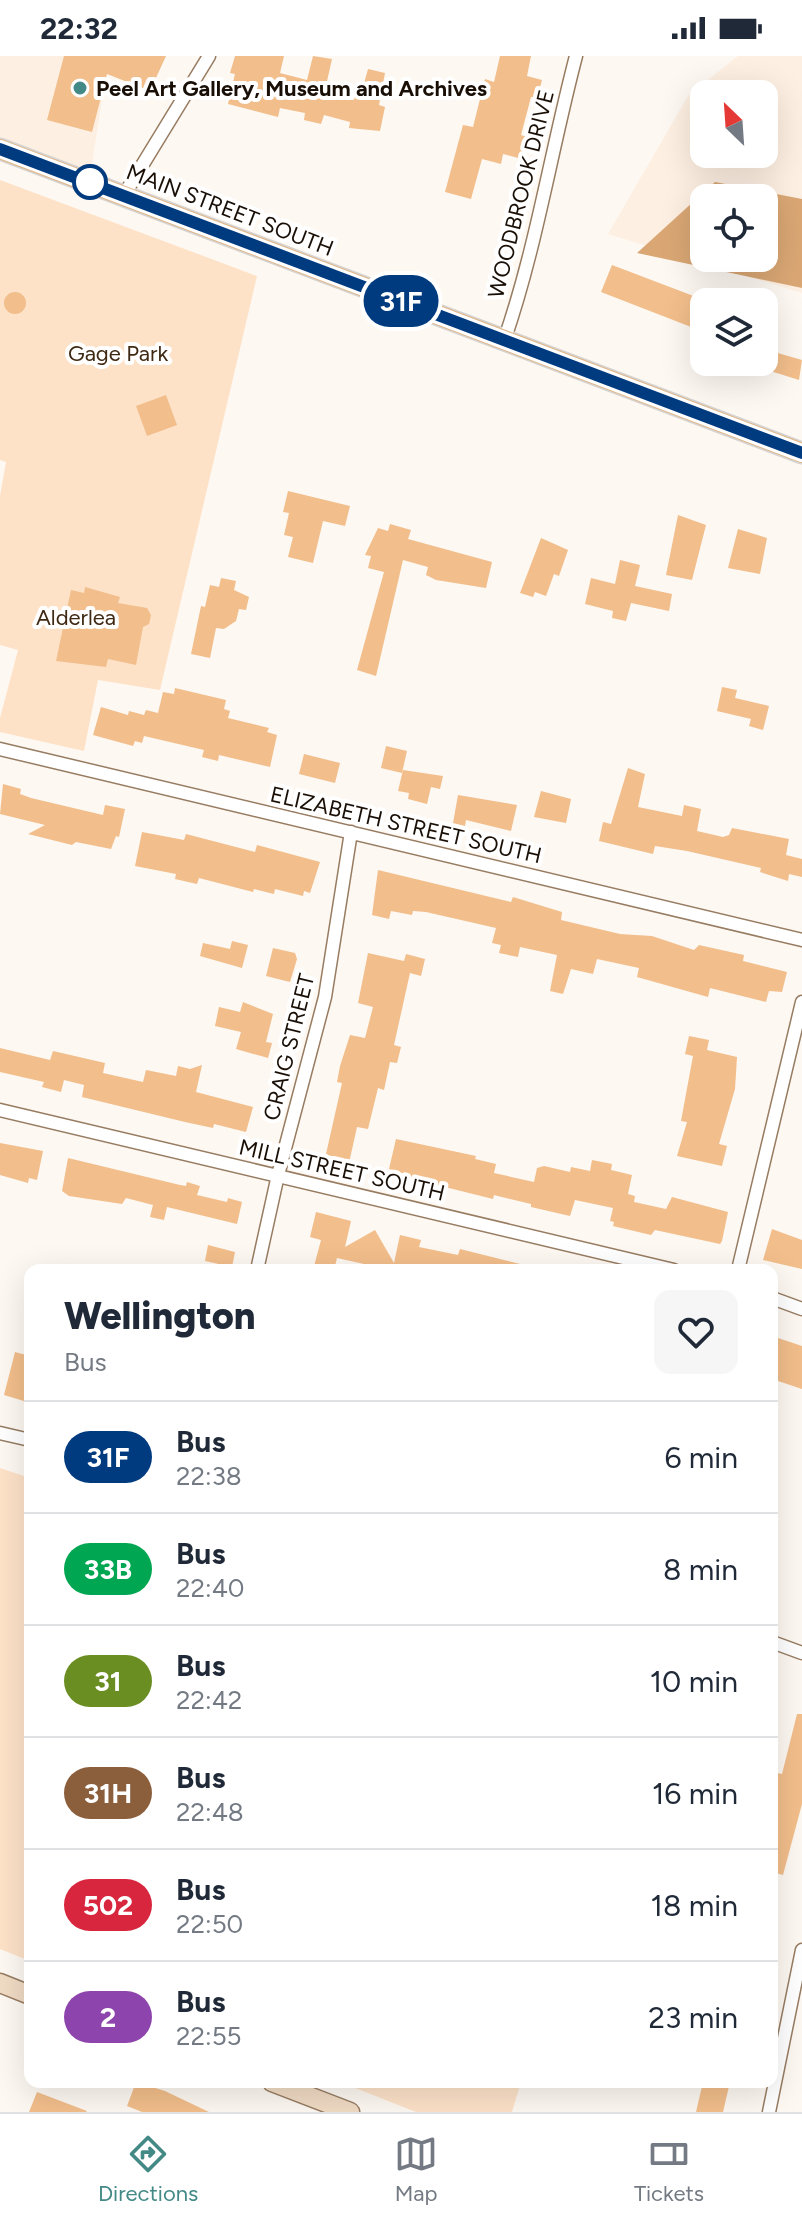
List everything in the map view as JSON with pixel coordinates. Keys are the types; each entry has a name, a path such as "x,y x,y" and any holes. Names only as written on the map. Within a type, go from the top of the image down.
{"main road":[{"name":"MAIN STREET SOUTH","path":"0,149 802,453"}],"street":[{"path":"124,195 209,56"},
{"name":"WOODBROOK DRIVE","path":"504,341 533,242 549,161 576,56"},
{"name":"ELIZABETH STREET SOUTH","path":"0,749 802,940"},
{"name":"CRAIG STREET","path":"258,1264 278,1175 325,997 351,832"},
{"path":"739,1264 802,1002"},
{"name":"MILL STREET SOUTH","path":"0,1110 649,1264"},
{"path":"778,1300 802,1309"},
{"path":"0,1433 24,1439"},
{"path":"778,1644 802,1653"},
{"path":"778,2031 802,1950"},
{"path":"0,1983 24,1993"},
{"path":"288,2088 350,2112"},
{"path":"769,2112 771,2088"}],"shaded area":[{"path":"0,56 109,56 89,182 0,149"},
{"path":"738,56 802,56 802,293 733,272 778,272 778,184 690,184 690,259 608,234 690,94 690,168 778,168 778,80 708,80"},
{"path":"778,194 802,199 802,288 727,272 778,272"},
{"path":"690,205 690,264 637,253"}],"green space":[{"name":"Gage Park","path":"0,180 257,276 160,690 98,680 84,751 0,732 0,718 18,650 0,645 0,496 6,462 0,460"},
{"path":"0,1468 24,1476 24,1959 0,1949"},
{"path":"355,2088 519,2088 512,2112 416,2112"}],"building":[{"name":"Peel Art Gallery, Museum and Archives","path":"64,56 166,56 150,91 107,74 92,132 47,120"},
{"path":"235,56 284,56 280,73 307,80 313,56 332,59 325,90 330,91 329,96 354,100 358,86 363,87 368,69 385,73 379,105 385,107 380,131 349,128 350,122 324,115 321,124 304,120 305,113 280,108 278,117 228,104 235,74 230,73"},
{"path":"500,56 531,56 527,76 542,80 537,98 531,97 521,135 527,137 522,159 503,154 501,164 482,159 471,199 445,192 463,125 473,127 485,79 494,82"},
{"path":"612,265 690,295 690,327 601,292"},
{"path":"15,292 23,295 26,303 23,311 15,314 7,311 4,303 7,295"},
{"path":"778,353 802,360 799,380 778,373"},
{"path":"166,395 177,425 147,436 136,406"},
{"path":"288,491 350,506 345,526 323,521 313,563 288,557 293,537 284,535 289,513 283,512"},
{"path":"678,515 706,525 692,580 666,575"},
{"path":"390,524 411,530 408,539 492,562 486,588 436,580 426,575 428,567 403,560 376,676 357,670 384,572 368,568 371,556 365,555 378,528 388,531"},
{"path":"738,529 767,538 760,574 728,568"},
{"path":"541,538 568,550 559,576 554,574 546,596 535,592 533,597 520,593"},
{"path":"620,560 640,565 635,586 672,594 669,611 631,603 626,621 612,618 613,611 585,604 591,578 615,584"},
{"path":"221,578 236,581 234,590 249,597 246,610 239,609 236,621 224,629 216,628 210,658 191,654 201,606 205,607 210,585 219,587"},
{"path":"85,587 120,597 118,603 147,608 151,615 149,624 143,627 136,665 108,659 106,667 56,661 71,590 84,593"},
{"path":"722,687 737,690 735,698 769,706 763,730 749,726 751,719 717,711"},
{"path":"175,688 226,700 224,709 230,711 228,718 269,728 267,732 277,735 270,767 219,755 218,761 202,757 204,750 144,736 142,743 135,741 133,746 93,735 101,707 128,715 129,711 144,715 146,710 158,713 163,692 174,694"},
{"path":"386,746 407,751 402,773 381,768"},
{"path":"304,754 340,763 335,783 299,774"},
{"path":"628,768 645,774 638,807 682,816 684,805 701,809 697,831 723,837 729,835 732,828 789,839 786,855 802,859 802,877 789,874 788,881 760,872 761,868 687,851 655,846 653,854 599,841 603,822 611,824"},
{"path":"403,770 443,776 440,789 431,787 427,804 408,799 409,793 398,791"},
{"path":"3,784 21,789 20,794 31,798 103,815 105,805 125,809 119,837 116,836 111,849 76,842 72,845 28,834 45,825 0,814"},
{"path":"541,791 571,799 566,823 534,817"},
{"path":"458,795 517,805 511,831 466,820 465,826 453,823"},
{"path":"142,832 184,840 186,834 255,852 257,845 320,862 310,893 304,891 303,896 275,889 274,894 254,889 253,892 199,878 197,884 175,879 176,874 135,866"},
{"path":"378,870 511,902 513,897 562,912 561,920 620,934 652,936 694,950 699,945 744,955 743,961 787,972 782,992 769,991 766,1002 710,988 708,997 637,977 639,968 597,959 593,974 571,969 563,994 550,991 557,955 520,947 518,957 499,953 501,945 492,943 496,928 426,912 413,911 412,915 391,911 389,919 372,915"},
{"path":"232,941 248,945 242,968 200,956 203,943 230,949"},
{"path":"273,948 295,953 297,959 290,982 266,976"},
{"path":"368,953 404,961 406,954 425,959 421,976 410,973 394,1045 401,1047 397,1063 390,1062 384,1090 378,1088 368,1129 357,1127 349,1163 326,1154 342,1083 337,1082 340,1066 350,1035 365,1038 373,1007 358,1003"},
{"path":"243,1002 273,1014 266,1042 272,1043 268,1058 236,1049 241,1032 215,1026 219,1007 240,1012"},
{"path":"689,1036 709,1040 707,1050 737,1057 735,1089 719,1144 727,1146 722,1166 677,1156 687,1122 681,1121 693,1056 685,1054"},
{"path":"0,1048 50,1060 53,1051 105,1063 103,1073 143,1082 146,1070 176,1076 178,1066 190,1069 202,1065 196,1092 253,1107 246,1132 214,1124 213,1128 82,1097 84,1085 64,1080 61,1092 42,1087 44,1082 0,1072"},
{"path":"396,1139 476,1156 475,1159 496,1164 494,1173 534,1182 537,1168 544,1166 570,1172 571,1167 590,1171 592,1160 612,1164 611,1170 632,1175 628,1194 635,1196 634,1202 666,1209 672,1197 728,1212 722,1241 720,1244 655,1230 651,1235 613,1226 614,1222 610,1221 613,1208 575,1200 570,1216 494,1195 493,1199 397,1175 398,1171 389,1169"},
{"path":"0,1143 43,1151 37,1180 29,1178 28,1183 0,1175"},
{"path":"68,1158 180,1185 186,1186 187,1182 200,1186 197,1195 242,1202 237,1224 167,1207 164,1220 150,1217 153,1205 126,1198 122,1204 69,1196 62,1191"},
{"path":"316,1212 351,1221 345,1247 375,1230 394,1263 400,1235 421,1240 419,1247 458,1255 460,1249 520,1264 364,1264 337,1258 336,1264 315,1264 321,1240 310,1237"},
{"path":"772,1229 802,1240 802,1269 763,1260"},
{"path":"208,1245 235,1252 233,1264 205,1261"},
{"path":"778,1338 802,1346 802,1389 778,1381"},
{"path":"15,1352 24,1354 24,1401 4,1395"},
{"path":"797,1714 802,1714 802,1804 783,1875 778,1874 778,1773 782,1774"},
{"path":"134,2088 155,2088 209,2112 142,2112 127,2106"},
{"path":"702,2088 729,2088 723,2112 696,2112"},
{"path":"37,2092 87,2111 29,2112"}],"bus line":[{"name":"31F","path":"0,149 802,453"}],"place":[{"name":"Peel Art Gallery, Museum and Archives","path":"80,88"}],"park label":[{"name":"Alderlea","path":"76,617"}]}
